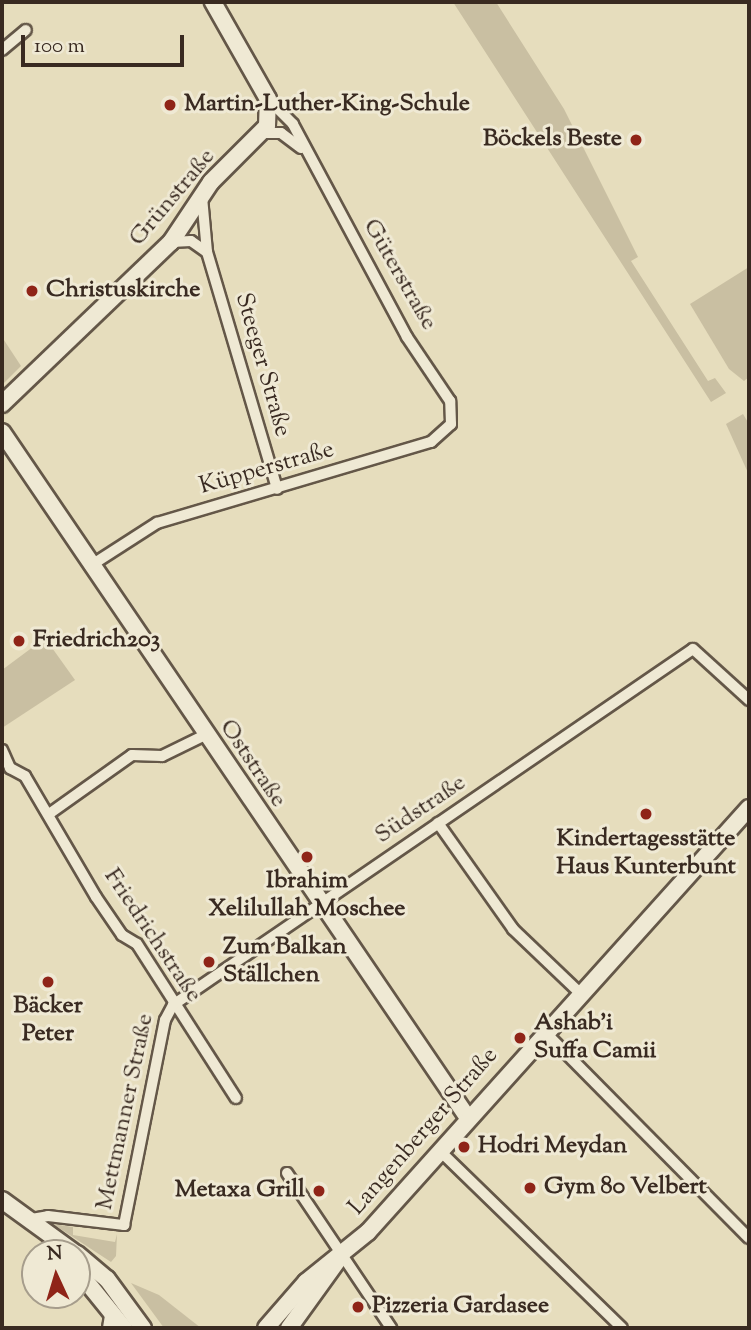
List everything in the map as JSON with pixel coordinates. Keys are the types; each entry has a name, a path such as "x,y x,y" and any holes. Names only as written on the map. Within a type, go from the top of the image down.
{"main road":[{"name":"Güterstraße","path":"213,2 268,99"},
{"path":"263,133 270,118 268,99"},
{"name":"Grünstraße","path":"2,404 172,242 202,194 263,133"},
{"name":"Oststraße","path":"2,432 90,566 468,1118"},
{"name":"Langenberger Straße","path":"334,1260 439,1150 579,992 749,808"},
{"path":"2,1200 48,1239"},
{"path":"266,1328 334,1260"},
{"path":"289,1328 334,1260"},
{"path":"91,1266 107,1279 143,1328"},
{"path":"91,1285 111,1306 124,1328"}],"street":[{"path":"2,50 26,30"},
{"name":"Güterstraße","path":"268,99 293,124 307,156 407,337 450,401 453,416"},
{"name":"Güterstraße","path":"263,133 284,134 307,156"},
{"name":"Steeger Straße","path":"202,194 207,252 277,489"},
{"path":"172,242 191,241 207,252"},
{"name":"Küpperstraße","path":"90,566 157,523 431,442 446,432 453,416"},
{"name":"Südstraße","path":"173,1005 693,649 749,700"},
{"path":"47,811 132,755 162,756 205,735"},
{"name":"Friedrichstraße","path":"2,750 6,772 25,776 98,899 122,935 137,944 173,1005 236,1098"},
{"path":"438,824 513,929 579,992"},
{"name":"Mettmanner Straße","path":"26,1220 48,1216 120,1228 129,1212 166,1013 173,1005"},
{"path":"544,1031 749,1238"},
{"path":"439,1150 622,1328"},
{"path":"287,1173 334,1260 391,1328"},
{"path":"108,1328 111,1306"}],"shaded area":[{"path":"453,2 496,2 564,109 638,257 631,261 708,381 715,378 726,393 711,402"},
{"path":"749,267 749,377 744,381 729,369 690,304"},
{"path":"2,337 21,366 2,385"},
{"path":"743,414 749,424 749,475 726,424"},
{"path":"45,638 75,680 2,728 2,670"},
{"path":"53,1224 73,1227 73,1235 115,1242 117,1234 116,1256 111,1262 91,1249 91,1239 76,1239"},
{"path":"131,1283 159,1295 201,1328 164,1328"}],"place":[{"name":"Martin-Luther-King-Schule","path":"170,105"},
{"name":"Böckels Beste","path":"636,140"},
{"name":"Christuskirche","path":"32,291"},
{"name":"Friedrich203","path":"19,641"},
{"name":"Kindertagesstätte Haus Kunterbunt","path":"646,814"},
{"name":"Ibrahim Xelilullah Moschee","path":"307,857"},
{"name":"Zum Balkan Ställchen","path":"209,962"},
{"name":"Bäcker Peter","path":"48,982"},
{"name":"Ashab'i Suffa Camii","path":"520,1038"},
{"name":"Hodri Meydan","path":"464,1147"},
{"name":"Gym 80 Velbert","path":"530,1188"},
{"name":"Metaxa Grill","path":"319,1191"},
{"name":"Pizzeria Gardasee","path":"358,1307"}]}
